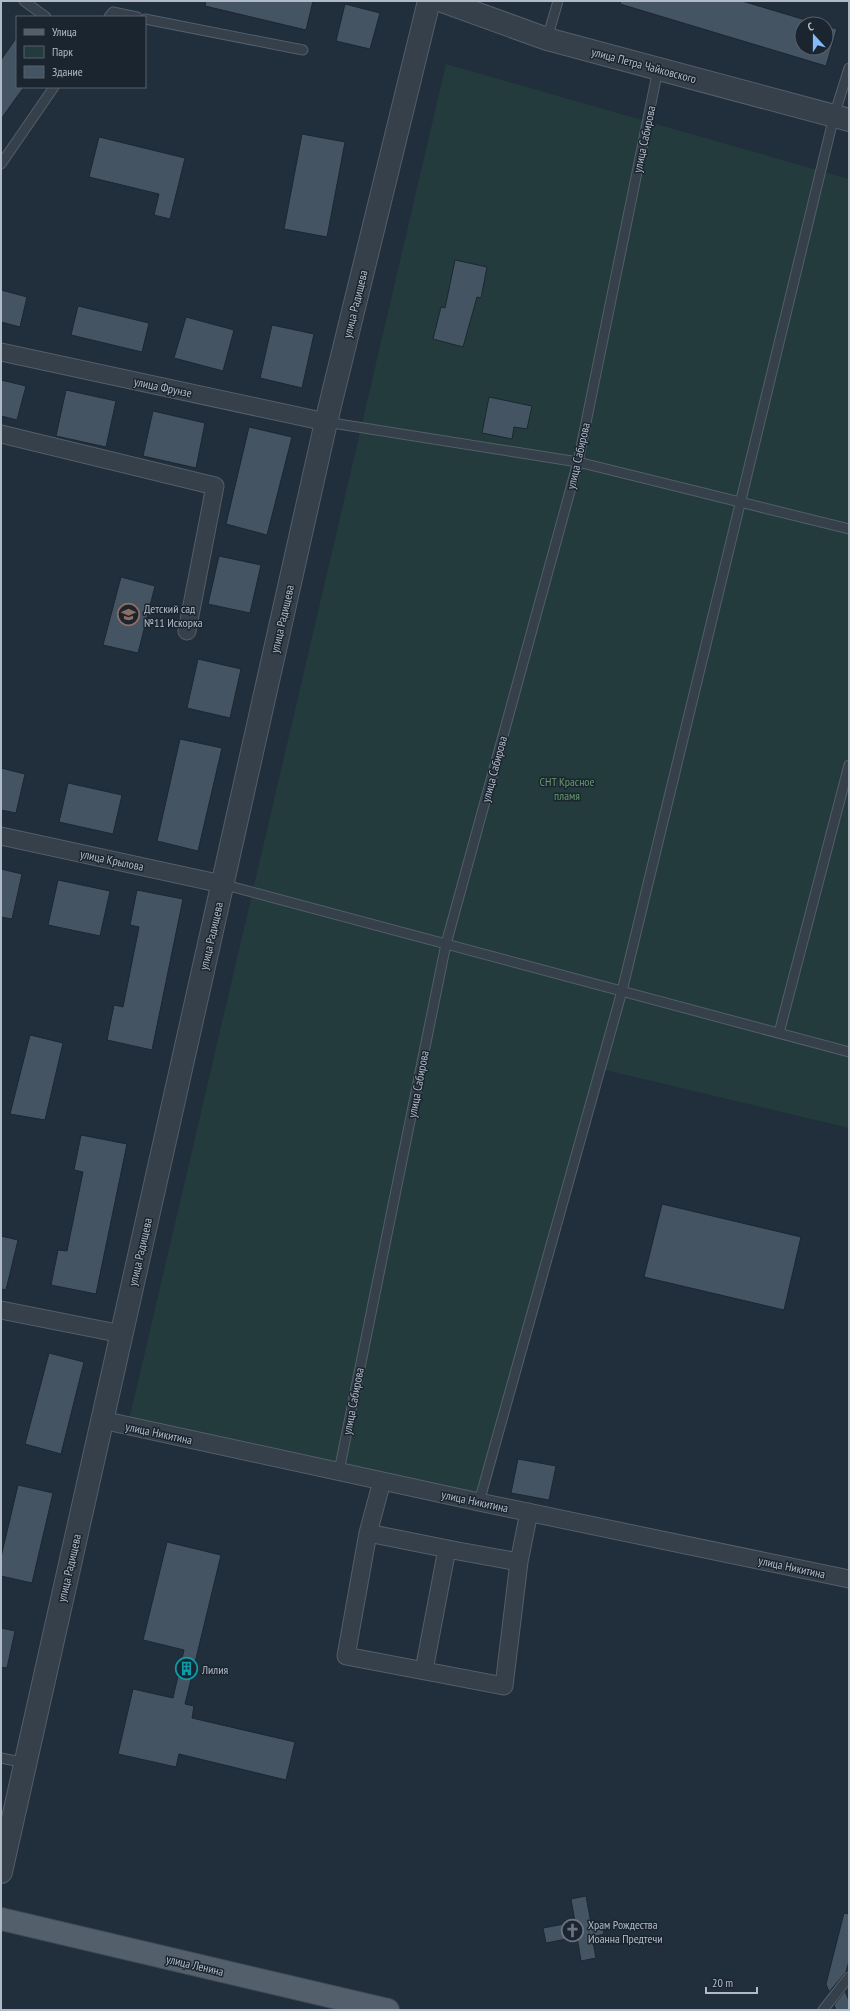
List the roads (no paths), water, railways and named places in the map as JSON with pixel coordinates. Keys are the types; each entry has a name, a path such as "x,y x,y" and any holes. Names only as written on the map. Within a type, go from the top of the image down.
{"main road":[{"name":"улица Ленина","path":"1,1919 388,2010"}],"street":[{"name":"улица Радищева","path":"1,1872 326,422 429,1"},
{"name":"улица Петра Чайковского","path":"442,1 547,39 841,118"},
{"name":"улица Фрунзе","path":"1,352 326,422"},
{"path":"1,434 215,486 187,630"},
{"name":"улица Крылова","path":"1,836 222,884"},
{"path":"1,1310 122,1334"},
{"name":"улица Никитина","path":"102,1420 479,1502 849,1579"},
{"path":"382,1481 368,1533 346,1656 504,1686 519,1562 529,1512"},
{"path":"368,1533 519,1562"},
{"path":"424,1670 447,1549"}],"lane":[{"path":"24,1 45,16"},
{"path":"547,39 558,1"},
{"path":"110,16 113,12 132,16"},
{"path":"146,19 303,50"},
{"path":"479,1502 622,991 740,502 841,118 849,68"},
{"name":"улица Сабирова","path":"339,1472 446,944 578,462 658,69"},
{"path":"1,164 53,88"},
{"path":"326,422 578,462 849,529"},
{"path":"779,1033 849,766"},
{"path":"222,884 849,1052"},
{"path":"1,1758 26,1763"},
{"path":"823,2010 849,1977"}],"place":[{"name":"Детский сад №11 Искорка","path":"129,615"},
{"name":"Лилия","path":"187,1669"},
{"name":"Храм Рождества Иоанна Предтечи","path":"573,1931"}],"park label":[{"name":"СНТ Красное пламя","path":"567,788"}]}
